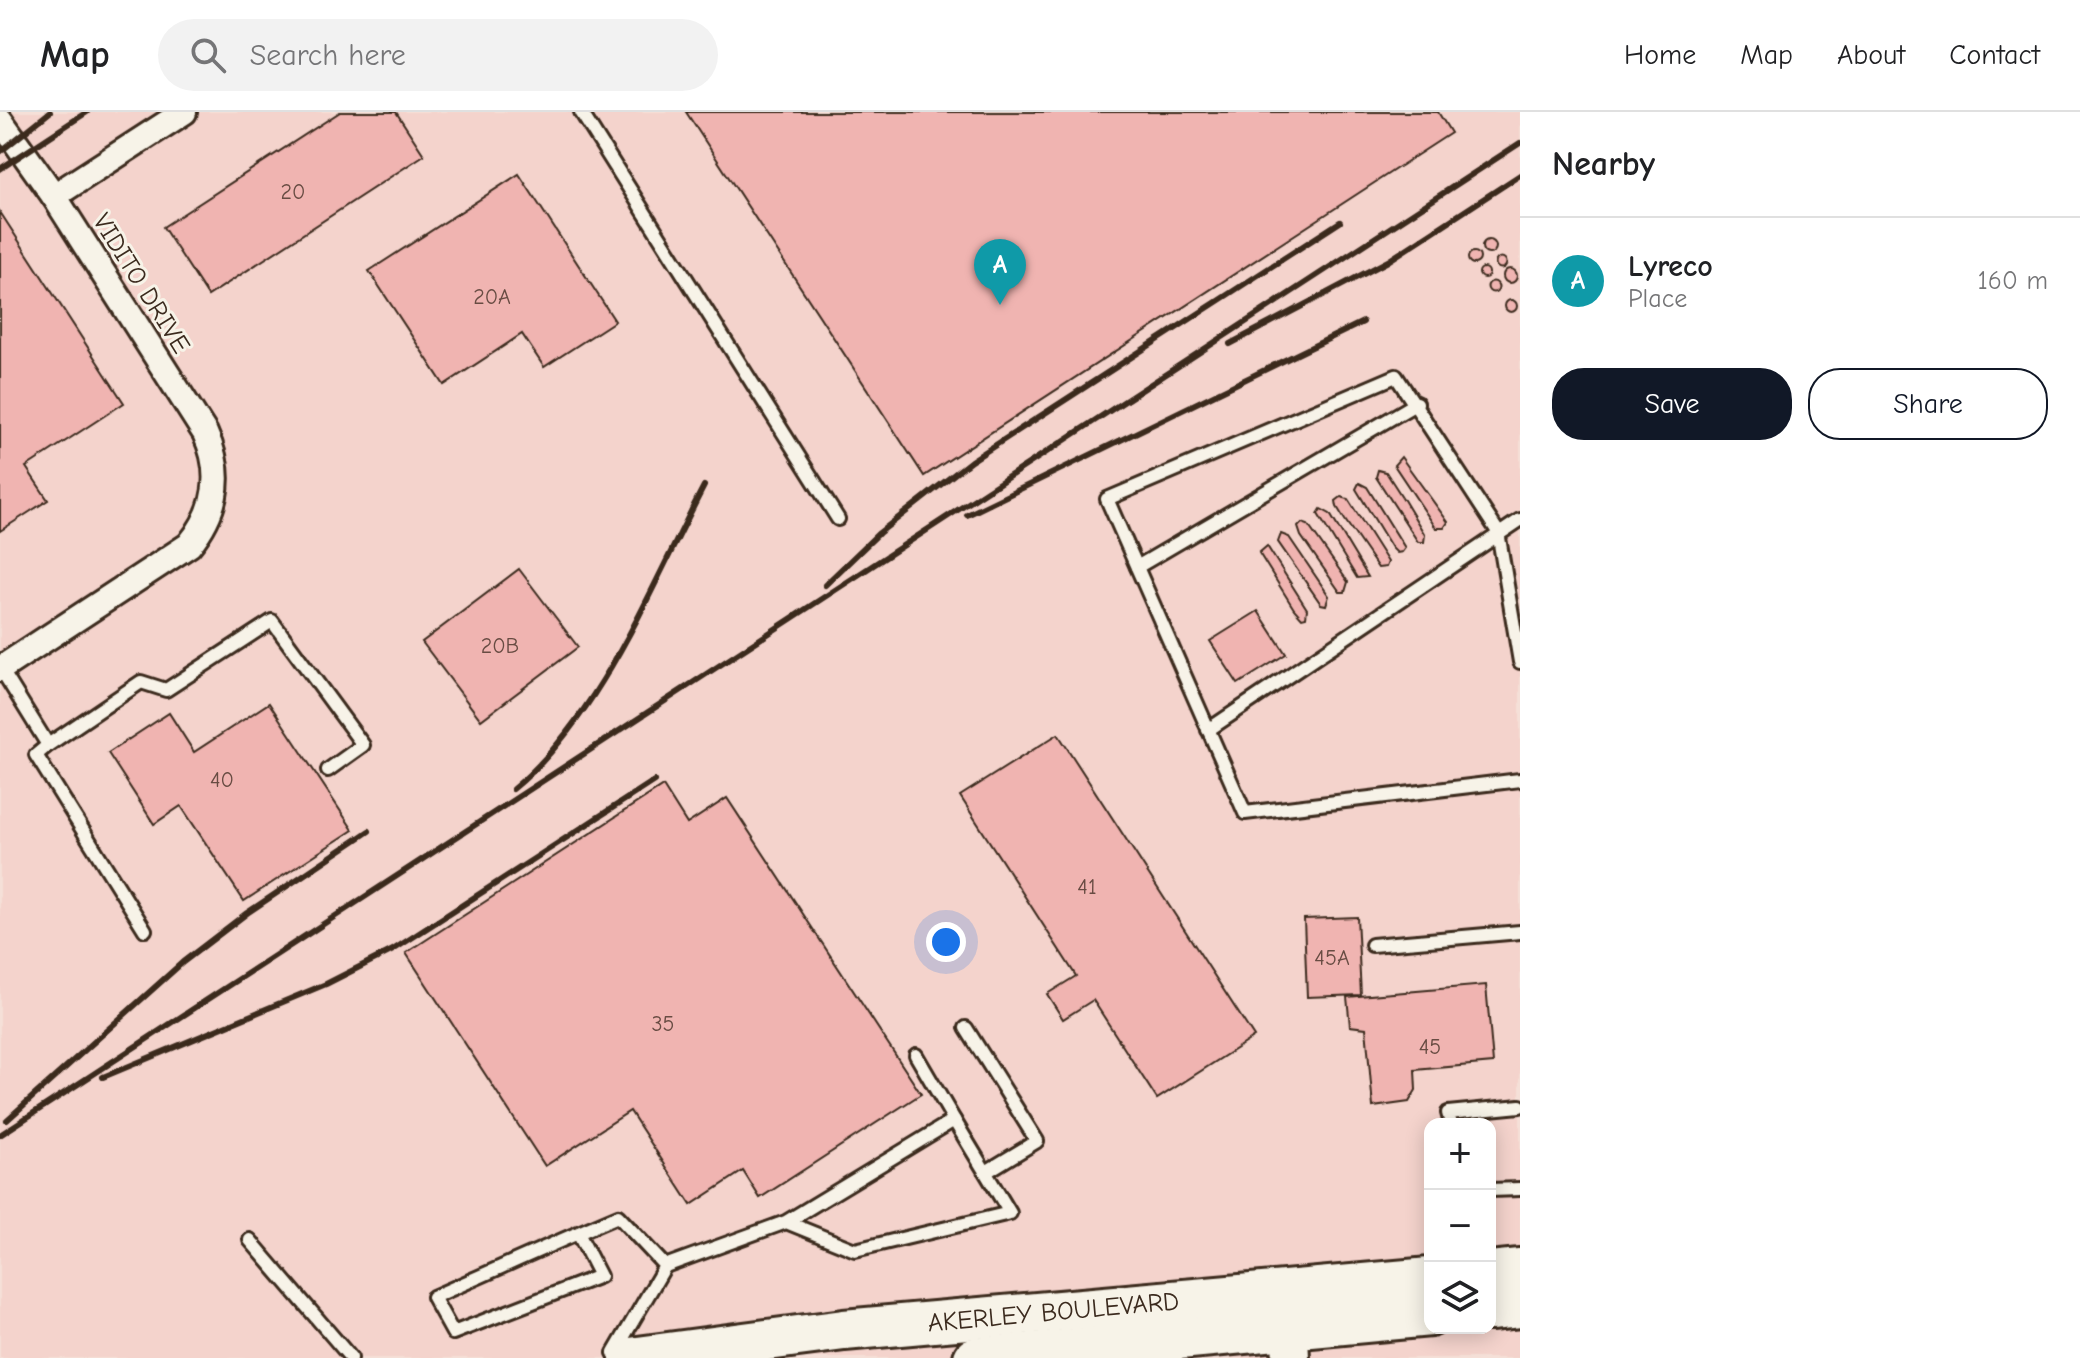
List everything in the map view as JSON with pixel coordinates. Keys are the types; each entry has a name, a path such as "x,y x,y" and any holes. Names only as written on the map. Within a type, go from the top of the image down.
{"main road":[{"path":"1496,1271 1520,1269"},
{"name":"AKERLEY BOULEVARD","path":"630,1358 844,1330 1424,1279"},
{"path":"1496,1309 1520,1307"},
{"name":"AKERLEY BOULEVARD","path":"974,1358 1291,1345 1424,1317"}],"street":[{"path":"54,196 184,112"},
{"name":"VIDITO DRIVE","path":"0,120 54,196 205,433 215,457 216,484 203,527 189,545 0,669"},
{"path":"1287,1291 1291,1345"}],"lane":[{"path":"581,112 838,519"},
{"path":"1520,662 1498,532 1417,403 1396,376 1107,499 1245,813 1520,780"},
{"path":"1137,567 1417,403"},
{"path":"1208,730 1520,520"},
{"path":"145,930 36,755 141,682 166,690 272,621 363,745 328,770"},
{"path":"0,669 48,745"},
{"path":"1372,945 1520,932"},
{"path":"966,1028 1037,1141 986,1172"},
{"path":"786,1222 855,1250 1010,1213 916,1055"},
{"path":"1449,1118 1448,1113 1520,1106"},
{"path":"611,1358 665,1266 786,1222 954,1120"},
{"path":"1496,1190 1520,1189"},
{"path":"578,1233 600,1276 453,1333 433,1297 578,1233 618,1216 665,1266"},
{"path":"250,1240 351,1358"}],"shaded area":[{"path":"0,112 1520,112 1520,1358 0,1358"}],"building":[{"path":"340,112 396,112 424,155 208,296 163,227"},
{"path":"686,112 1438,112 1451,133 924,476"},
{"path":"519,174 615,321 544,367 522,334 444,385 369,271"},
{"path":"0,212 124,403 26,467 48,500 0,531"},
{"path":"1489,240 1496,247 1489,254 1482,247"},
{"path":"1474,252 1480,258 1474,264 1468,258"},
{"path":"1501,257 1507,263 1501,269 1495,263"},
{"path":"1484,268 1489,273 1484,278 1479,273"},
{"path":"1510,269 1517,276 1510,283 1503,276"},
{"path":"1493,281 1499,287 1493,293 1487,287"},
{"path":"1511,300 1517,306 1511,312 1505,306"},
{"path":"1401,457 1448,522 1444,528 1436,528 1394,465"},
{"path":"1378,470 1386,472 1404,500 1425,535 1424,542 1418,542 1376,477"},
{"path":"1359,483 1367,487 1405,548 1402,552 1397,553 1392,548 1356,489"},
{"path":"1341,497 1348,499 1388,562 1386,567 1378,568 1345,520 1337,507 1336,501"},
{"path":"1321,509 1330,514 1368,577 1357,578 1318,514"},
{"path":"1302,523 1308,525 1348,582 1345,592 1340,592 1301,536 1298,527"},
{"path":"1281,534 1289,537 1329,596 1326,605 1321,604 1278,542"},
{"path":"1267,546 1307,609 1306,617 1302,618 1294,609 1259,553"},
{"path":"519,569 578,647 481,720 422,642"},
{"path":"1258,611 1286,654 1238,684 1210,641"},
{"path":"269,703 353,830 244,901 181,806 154,824 108,753 169,713 194,752"},
{"path":"1058,734 1254,1037 1157,1099 1093,1000 1063,1019 1047,994 1076,976 960,796"},
{"path":"663,786 687,824 727,798 921,1094 760,1198 743,1171 691,1205 630,1111 545,1166 406,953"},
{"path":"1357,917 1361,995 1307,997 1304,919"},
{"path":"1486,985 1493,1063 1415,1070 1416,1090 1409,1102 1373,1107 1366,1028 1350,1026 1347,997"}],"railway":[{"path":"0,152 50,112"},
{"path":"0,169 87,112"},
{"path":"0,1135 1520,143"},
{"path":"1230,344 1388,261 1520,175"},
{"path":"825,585 879,533 971,461 1340,222"},
{"path":"967,515 1363,322"},
{"path":"513,789 544,760 598,688 644,607 704,486"},
{"path":"103,1077 326,984 393,950 654,781"},
{"path":"7,1120 183,962 247,913 369,831"}],"place":[{"name":"Lyreco","path":"1000,305"}]}
